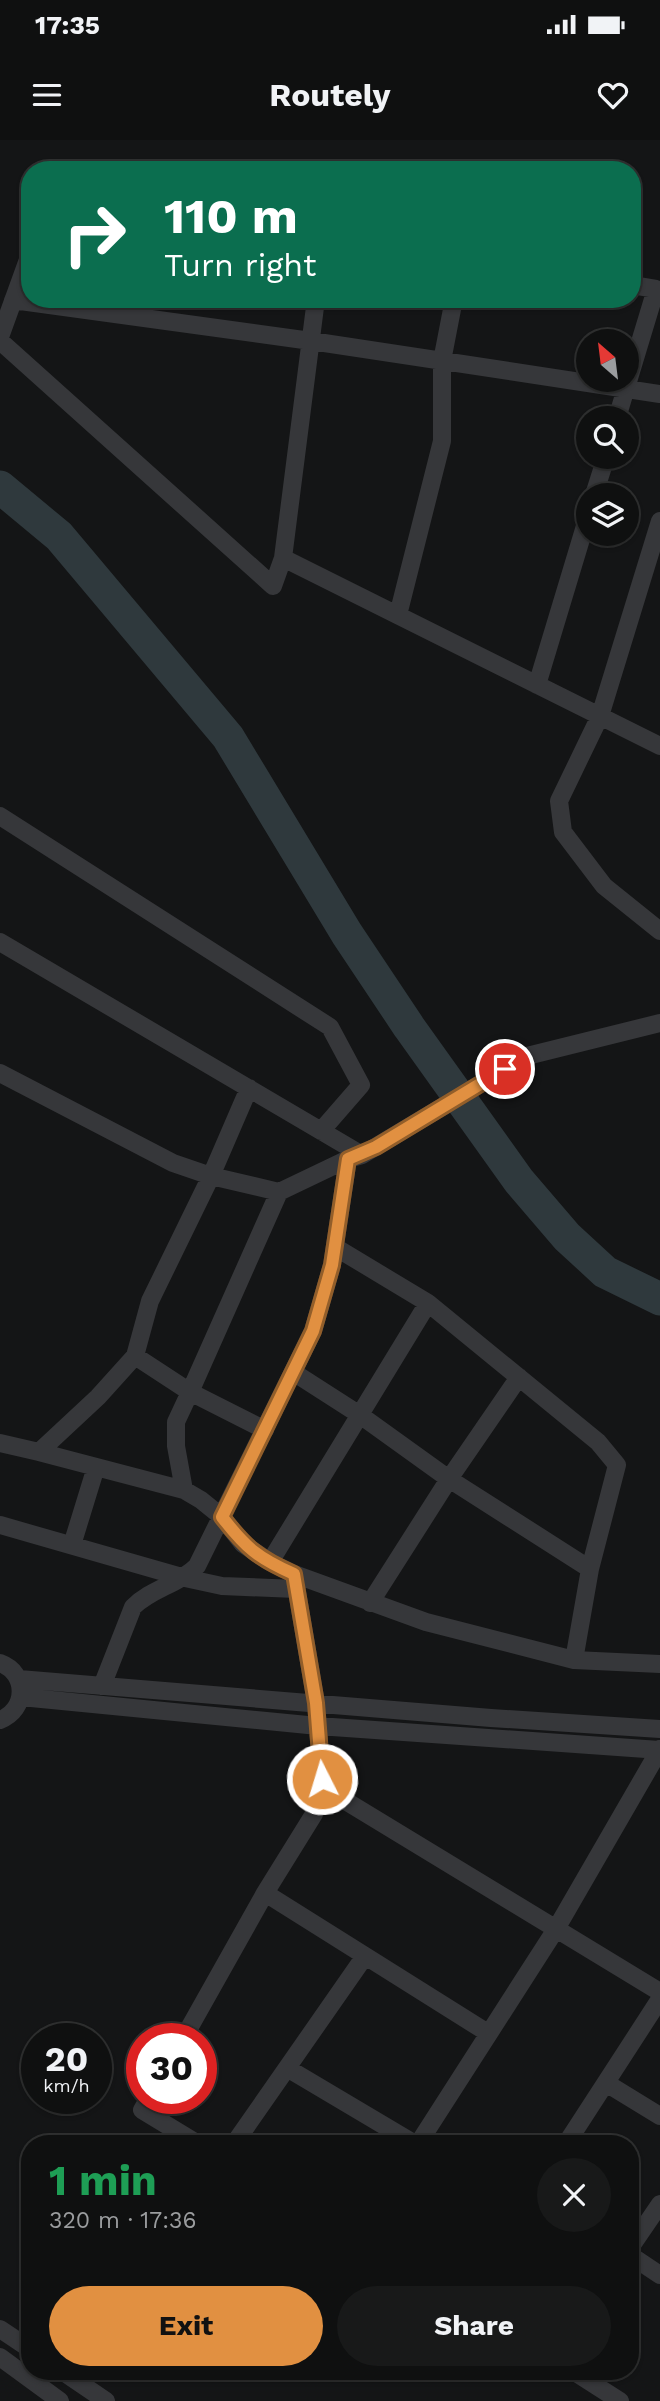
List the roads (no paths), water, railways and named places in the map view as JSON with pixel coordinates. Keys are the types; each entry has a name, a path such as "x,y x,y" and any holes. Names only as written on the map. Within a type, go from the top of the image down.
{"street":[{"path":"21,278 0,339 273,586 283,558 315,308"},
{"path":"639,346 656,289 641,286"},
{"path":"13,300 21,301"},
{"path":"71,308 576,381"},
{"path":"398,615 442,441 442,361 452,308"},
{"path":"639,391 660,394"},
{"path":"660,522 656,552 600,716 559,801 563,832 604,886 660,931"},
{"path":"537,685 579,546"},
{"path":"283,558 660,746"},
{"path":"0,816 330,1027 361,1084 321,1130"},
{"path":"0,942 362,1154"},
{"path":"0,1073 173,1163 211,1176 279,1192 362,1154 527,1056 660,1023"},
{"path":"39,1452 98,1397 135,1356 150,1301 211,1176 249,1088"},
{"path":"102,1686 134,1607 143,1597 186,1578 197,1566 265,1430 313,1331 362,1154"},
{"path":"184,1490 176,1446 176,1422 279,1192"},
{"path":"335,1247 428,1303 598,1441 617,1465 590,1569 575,1660"},
{"path":"270,1562 428,1303"},
{"path":"135,1356 190,1392 265,1430"},
{"path":"293,1371 449,1479 590,1569"},
{"path":"370,1603 449,1479 519,1377"},
{"path":"0,1443 184,1490 222,1517 243,1544 295,1582 316,1703 321,1786 314,1814 265,1893 192,2023"},
{"path":"72,1545 96,1467"},
{"path":"0,1525 222,1586 295,1582 426,1622 575,1660 660,1664"},
{"path":"0,1663 14,1672 20,1688 12,1713 0,1720"},
{"path":"20,1688 102,1686 660,1729"},
{"path":"20,1688 318,1726 660,1749 556,1929 423,2135"},
{"path":"321,1786 660,1992"},
{"path":"265,1893 488,2033"},
{"path":"240,2135 365,1956"},
{"path":"572,2135 660,1998"},
{"path":"286,2068 401,2135"},
{"path":"606,2083 660,2116"},
{"path":"149,2114 183,2135"},
{"path":"639,2235 660,2204"},
{"path":"639,2261 660,2275"},
{"path":"0,2329 21,2343"},
{"path":"0,2357 21,2372"},
{"path":"31,2380 60,2401"},
{"path":"75,2380 106,2401"},
{"path":"587,2380 620,2401"}],"waterway":[{"path":"0,487 59,536 228,737 347,934 409,1027 519,1181 567,1237 605,1272 660,1299"}]}
